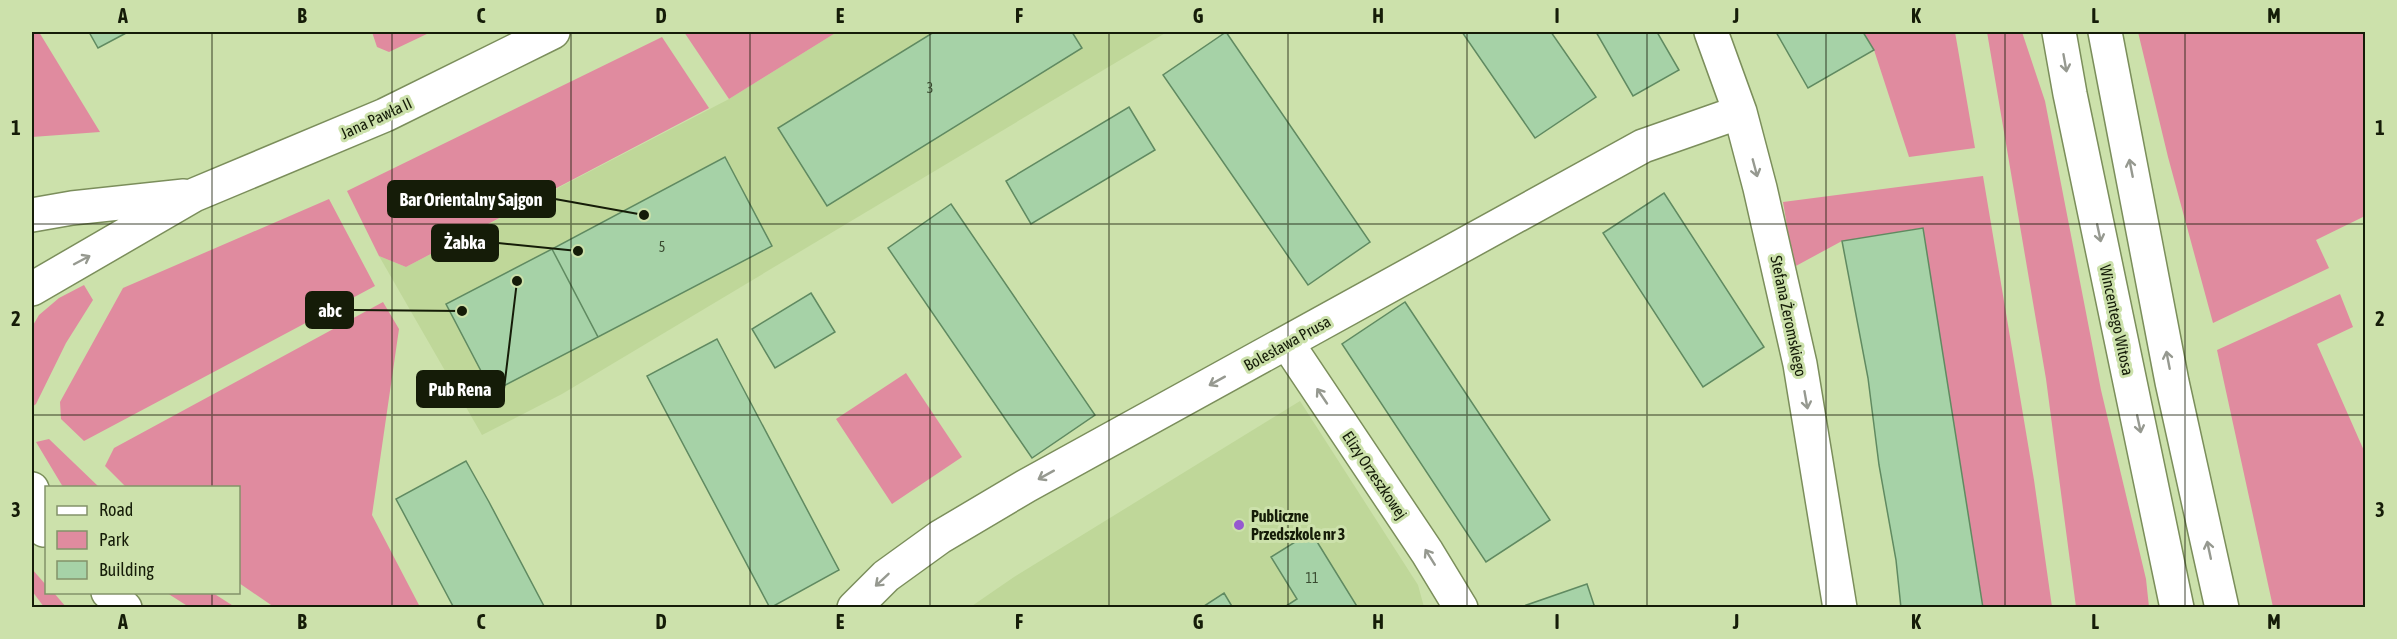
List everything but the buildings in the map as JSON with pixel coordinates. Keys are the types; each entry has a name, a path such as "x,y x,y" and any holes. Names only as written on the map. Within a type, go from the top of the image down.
{"street":[{"name":"Jana Pawła II","path":"32,289 194,195 385,115 553,32"},
{"name":"Stefana Żeromskiego","path":"1711,32 1740,112 1760,188 1800,364 1840,608"},
{"name":"Wincentego Witosa","path":"2060,32 2070,94 2177,608"},
{"path":"2105,32 2172,382 2222,608"},
{"name":"Bolesława Prusa","path":"854,608 886,576 940,537 1026,486 1643,146 1740,112"},
{"name":"Jana Pawła II","path":"32,215 82,206 194,195"},
{"name":"Elizy Orzeszkowej","path":"1287,343 1427,552 1461,608"},
{"path":"32,489 41,528"},
{"path":"110,594 125,608"}],"shaded area":[{"path":"837,32 1167,32 562,394 482,435 379,256 406,267 729,99"},
{"name":"Publiczne Przedszkole nr 3","path":"1300,401 1418,585 1424,607 969,608 1014,577"}],"green space":[{"path":"32,32 39,32 100,132 32,137"},
{"path":"372,32 431,32 389,52 377,47"},
{"path":"684,32 837,32 729,99"},
{"path":"1863,32 1955,32 1975,148 1909,157 1874,50"},
{"path":"1987,32 2022,32 2045,101 2101,390 2146,579 2149,607 2076,607 2046,379"},
{"path":"2138,32 2365,32 2365,216 2316,240 2329,268 2213,323 2168,157"},
{"path":"662,37 709,108 406,267 379,256 347,191"},
{"path":"1983,176 2034,480 2052,607 1983,607 1923,228 1842,241 1794,267 1783,202"},
{"path":"329,199 375,286 84,441 61,419 60,402 123,288"},
{"path":"84,285 93,300 66,343 36,404 32,407 32,327 39,315 59,298"},
{"path":"2340,294 2353,327 2317,344 2365,453 2365,607 2273,607 2217,350"},
{"path":"383,302 399,329 372,515 420,607 274,607 240,584 240,486 125,486 105,466 114,448"},
{"path":"906,373 962,457 892,504 836,419"},
{"path":"49,439 98,486 62,486 36,442"},
{"path":"32,569 45,584 45,594 55,594 66,607 44,607 32,591"},
{"path":"169,594 215,594 235,607 189,607"}],"place":[{"name":"Bar Orientalny Sajgon","path":"644,215"},
{"name":"Żabka","path":"578,251"},
{"name":"Pub Rena","path":"517,281"},
{"name":"abc","path":"462,311"},
{"name":"Publiczne Przedszkole nr 3","path":"1239,525"}]}
